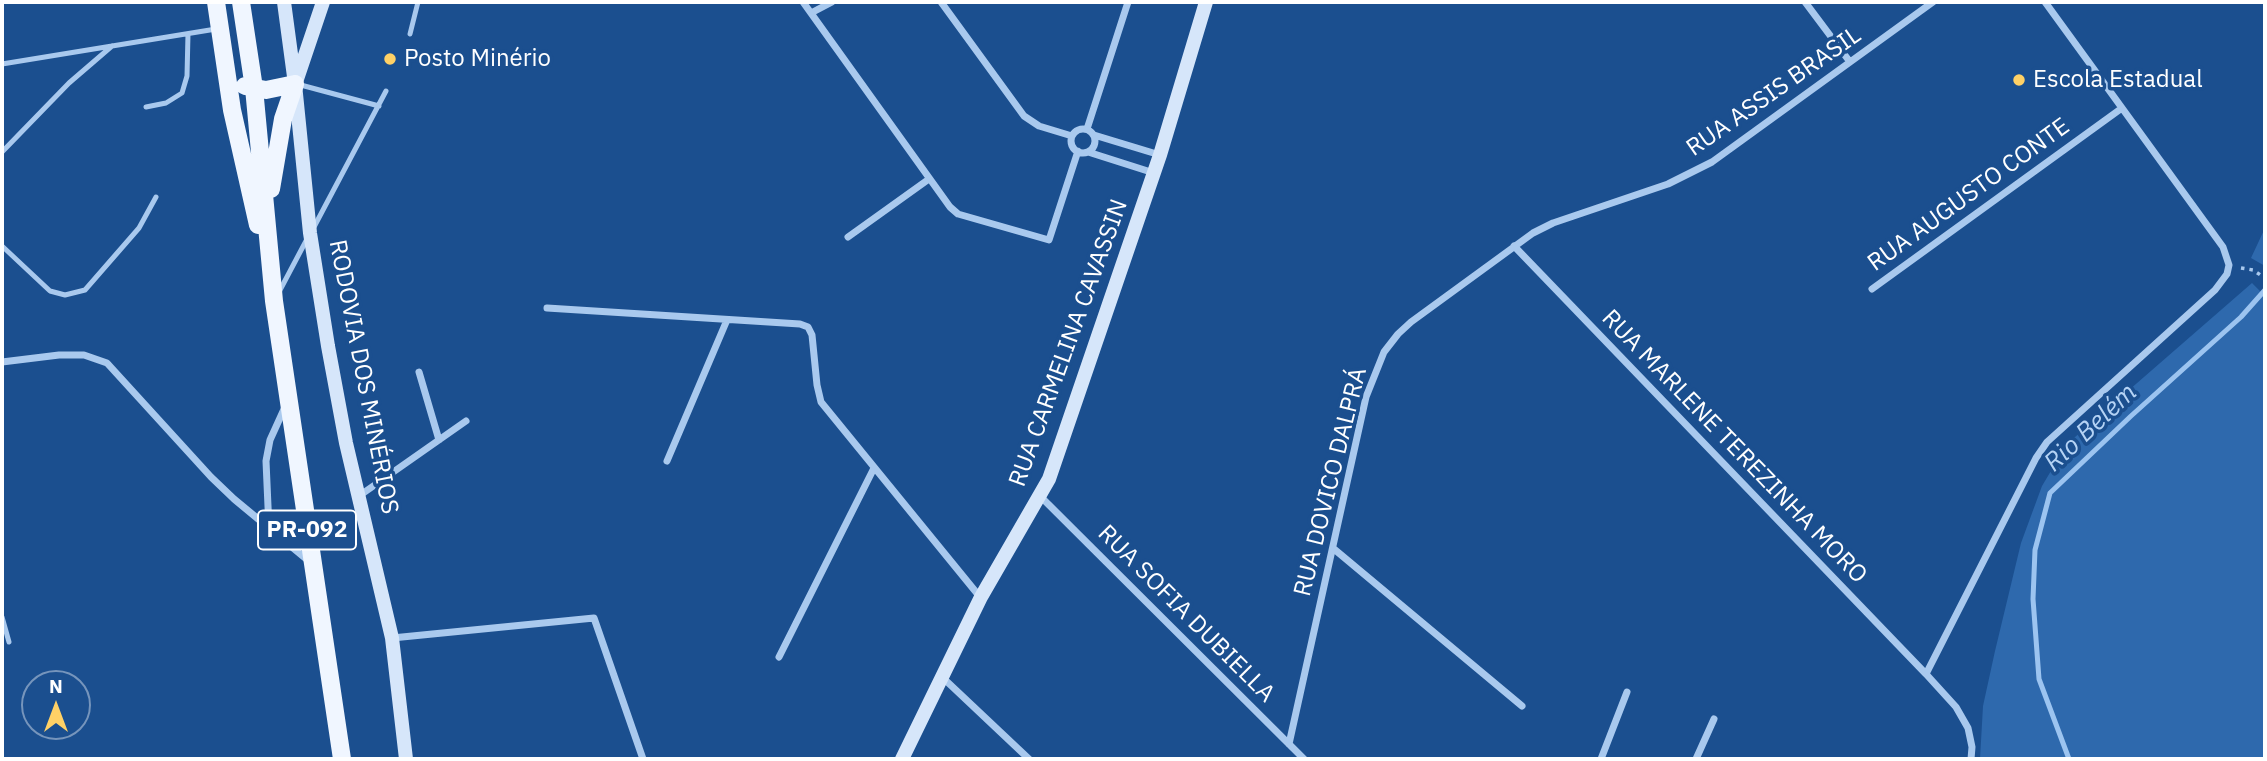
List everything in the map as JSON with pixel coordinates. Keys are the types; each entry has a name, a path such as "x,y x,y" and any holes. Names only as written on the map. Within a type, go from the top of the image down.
{"main road":[{"name":"PR-092","path":"216,2 237,132 274,301"},
{"name":"PR-092","path":"241,2 254,89 274,301 342,759"},
{"name":"RODOVIA DOS MINÉRIOS","path":"284,2 310,233 337,398 392,638 406,759"},
{"path":"267,231 277,144 283,119 323,2"},
{"name":"RUA CARMELINA CAVASSIN","path":"902,759 981,597 1040,496 1056,459 1160,155 1206,2"},
{"path":"227,75 254,89 280,88 295,84"}],"street":[{"path":"803,2 950,207 958,214 1049,240 1078,152"},
{"path":"811,13 832,2"},
{"path":"941,2 1024,116 1039,126 1072,136"},
{"path":"1087,129 1128,2"},
{"path":"1805,2 1850,62"},
{"name":"RUA ASSIS BRASIL","path":"1514,246 1553,223 1689,176 1933,2"},
{"path":"1926,674 2036,458 2047,442 2215,290 2227,274 2229,265 2223,247 2045,2"},
{"name":"RUA AUGUSTO CONTE","path":"1872,289 2122,108"},
{"path":"1154,173 1088,152 1078,152 1071,144 1072,136 1076,130 1087,129 1094,135 1160,155"},
{"path":"1088,152 1096,143 1094,135"},
{"path":"848,237 929,178"},
{"name":"RUA DOVICO DALPRÁ","path":"1289,744 1366,397 1384,352 1411,322 1514,246"},
{"name":"RUA MARLENE TEREZINHA MORO","path":"1514,246 1956,707 1968,728 1972,747 1970,759"},
{"path":"547,308 800,324 808,327 813,335 821,402 981,597"},
{"path":"667,461 727,320"},
{"path":"2,362 59,355 84,355 107,363 211,477 312,563"},
{"path":"419,372 439,440"},
{"path":"269,529 268,451 270,440 289,400"},
{"path":"359,496 466,421"},
{"path":"779,657 874,468"},
{"name":"RUA SOFIA DUBIELLA","path":"1040,496 1304,759"},
{"path":"1334,549 1522,706"},
{"path":"392,638 594,618 643,759"},
{"path":"941,676 1029,759"},
{"path":"1601,759 1627,692"},
{"path":"1696,759 1714,719"}],"lane":[{"path":"410,34 418,2"},
{"path":"2,64 220,29"},
{"path":"146,107 166,103 182,93 187,76 188,34"},
{"path":"2,152 69,83 112,46"},
{"path":"295,84 379,106"},
{"path":"274,301 386,91"},
{"path":"2,246 50,291 65,295 85,290 139,228 156,197"},
{"path":"2,617 9,642"}],"path":[{"path":"2253,270 2265,278"}],"shaded area":[{"path":"2265,228 2265,266 2251,258"},
{"path":"2252,283 2265,296 2265,759 1980,759 1983,706 1995,651 2021,543 2042,486 2067,444"}],"waterway":[{"name":"Rio Belém","path":"2069,759 2039,679 2033,599 2035,550 2050,493 2241,317 2265,290"}],"place":[{"name":"Posto Minério","path":"390,59"},
{"name":"Escola Estadual","path":"2019,80"}]}
